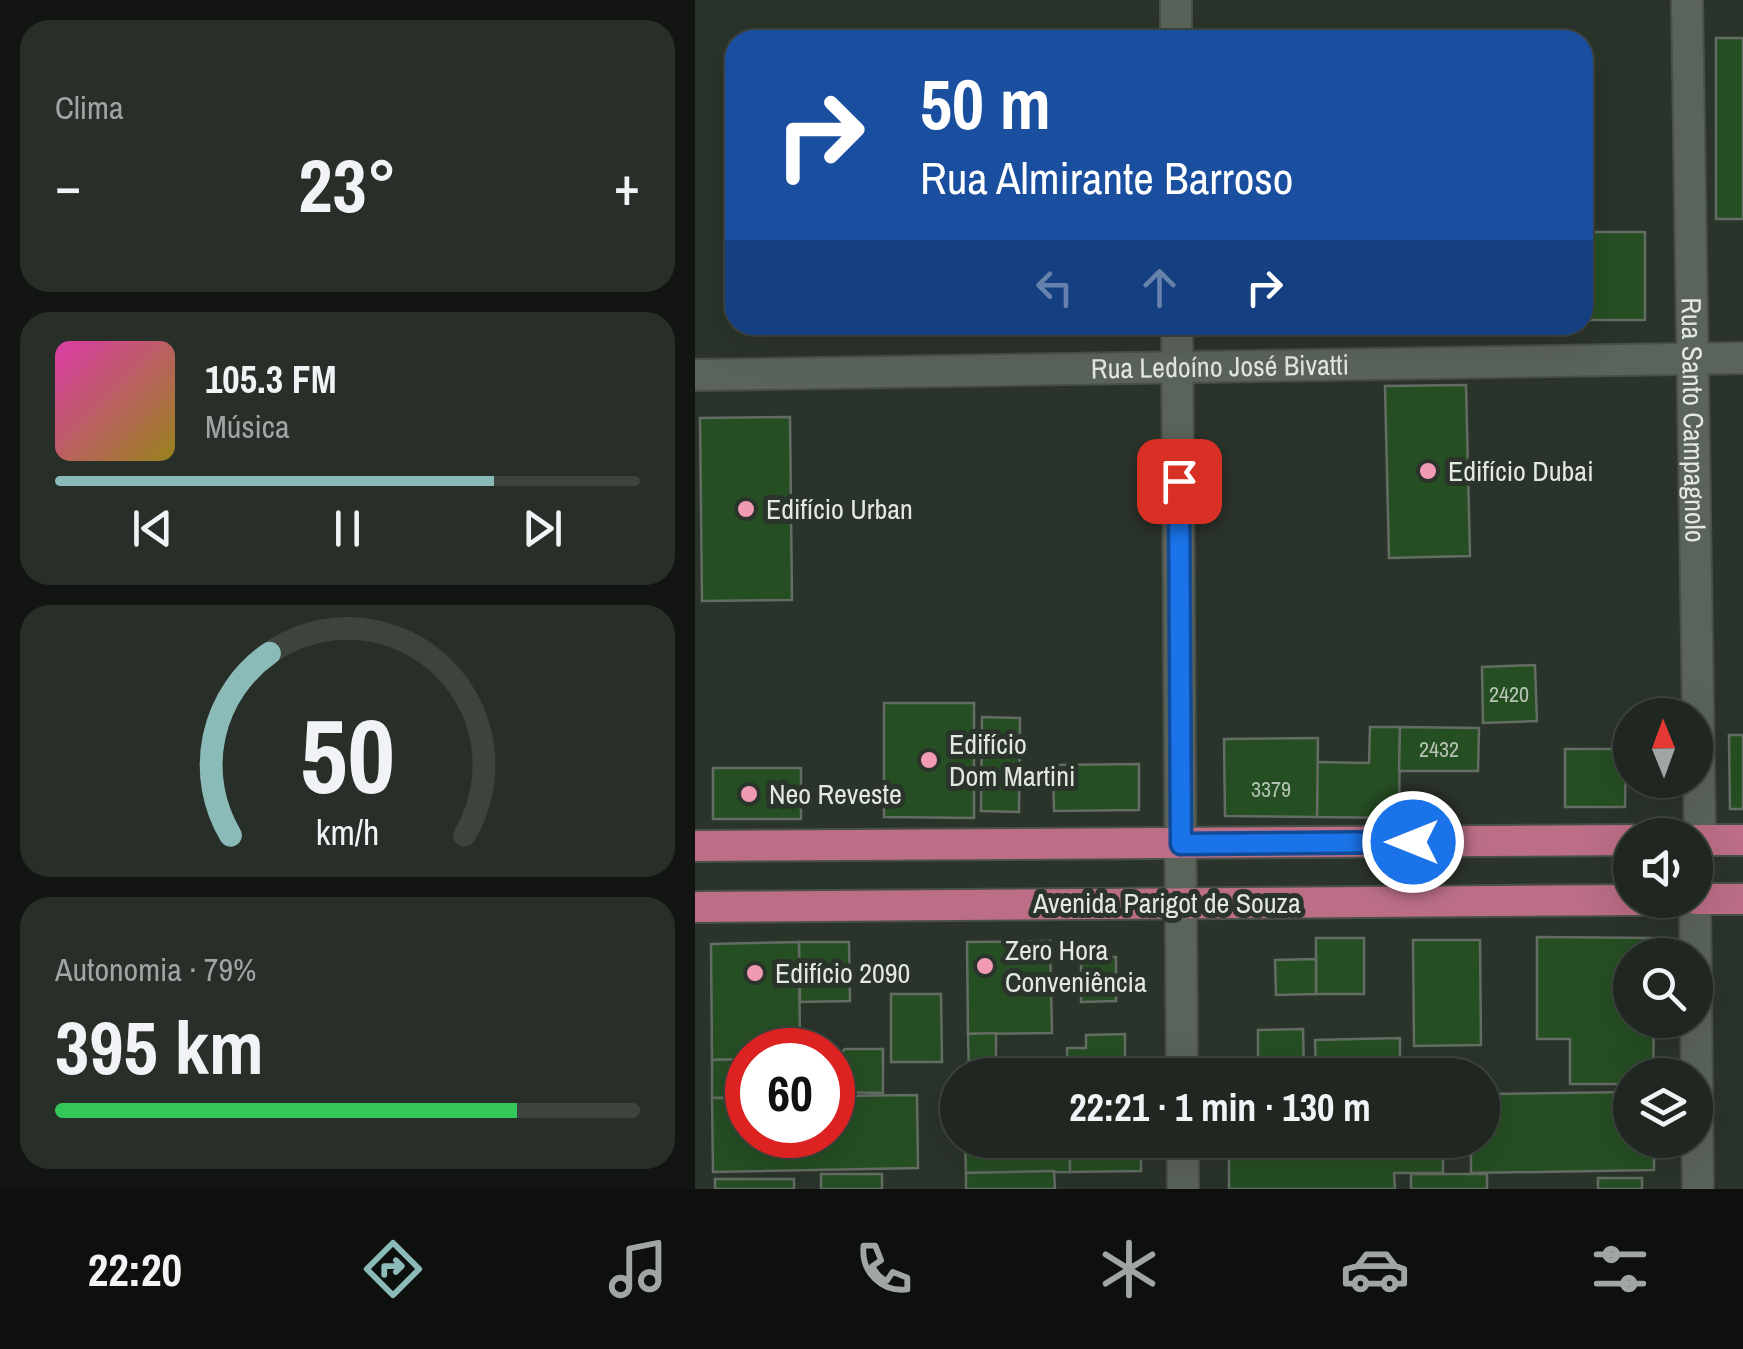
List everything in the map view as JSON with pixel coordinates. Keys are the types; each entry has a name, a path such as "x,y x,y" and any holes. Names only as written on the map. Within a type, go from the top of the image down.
{"main road":[{"path":"695,846 1613,840"},
{"path":"1713,840 1743,840"},
{"path":"1713,899 1743,899"},
{"name":"Avenida Parigot de Souza","path":"695,906 1613,900"}],"street":[{"path":"1176,0 1177,30"},
{"name":"Rua Santo Campagnolo","path":"1687,0 1695,358 1698,818"},
{"path":"1177,335 1182,1058"},
{"name":"Rua Ledoíno José Bivatti","path":"695,375 1743,358"},
{"path":"1695,918 1697,1189"},
{"path":"1183,1158 1183,1189"}],"building":[{"path":"1716,38 1743,38 1743,219 1716,219"},
{"path":"1593,232 1645,232 1645,320 1593,320"},
{"name":"Edifício Dubai","path":"1466,385 1470,556 1389,558 1385,386"},
{"name":"Edifício Urban","path":"790,417 792,600 702,601 700,418"},
{"path":"1535,665 1537,721 1483,723 1482,667"},
{"name":"Edifício Dom Martini","path":"884,703 974,703 974,818 884,817"},
{"path":"982,717 1020,718 1019,812 981,811"},
{"path":"1370,727 1400,727 1399,818 1317,817 1317,762 1369,763"},
{"path":"1400,727 1479,728 1478,771 1399,771"},
{"path":"1729,735 1743,735 1743,809 1730,809"},
{"path":"1318,738 1317,817 1225,816 1224,739"},
{"path":"1565,749 1613,749 1613,798 1625,798 1625,807 1565,807"},
{"path":"1139,764 1139,810 1054,811 1053,765"},
{"path":"713,768 801,768 801,819 713,819"},
{"path":"1537,937 1654,938 1613,938 1613,1038 1654,1038 1653,1058 1613,1058 1613,1084 1570,1084 1570,1039 1537,1039"},
{"path":"1316,938 1364,938 1364,994 1316,994"},
{"path":"1413,940 1480,940 1481,1045 1414,1046"},
{"path":"1050,941 1052,1033 968,1034 967,942"},
{"name":"Edifício 2090","path":"799,942 800,1028 725,1028 725,1060 712,1060 711,944"},
{"path":"799,942 849,942 850,1001 800,1002"},
{"path":"1081,957 1116,957 1116,1001 1081,1002"},
{"path":"1316,959 1316,994 1276,995 1275,960"},
{"path":"891,994 941,994 940,1062 891,1062"},
{"path":"1303,1029 1304,1058 1241,1058 1258,1057 1258,1030"},
{"path":"996,1033 996,1058 969,1058 968,1034"},
{"path":"1125,1034 1125,1058 1067,1058 1067,1048 1086,1048 1086,1035"},
{"path":"1400,1038 1400,1058 1316,1058 1315,1040"},
{"path":"855,1049 883,1049 883,1093 855,1092"},
{"path":"712,1060 725,1060 725,1098 712,1098"},
{"path":"1613,1092 1613,1158 1654,1158 1654,1170 1471,1173 1471,1158 1500,1158 1500,1094"},
{"path":"917,1095 918,1168 713,1172 712,1098 725,1098 725,1158 855,1158 855,1096"},
{"path":"966,1158 1070,1158 1070,1172 966,1173"},
{"path":"1070,1158 1141,1158 1141,1171 1070,1172"},
{"path":"1229,1158 1443,1158 1443,1173 1394,1173 1395,1189 1229,1189"},
{"path":"1054,1171 1055,1189 966,1189 966,1173"},
{"path":"821,1174 882,1174 882,1189 821,1189"},
{"path":"1411,1174 1487,1174 1487,1189 1411,1189"},
{"path":"1598,1178 1642,1178 1642,1189 1598,1189"},
{"path":"715,1179 794,1179 794,1189 715,1189"}],"place":[{"name":"Edifício Dubai","path":"1428,471"},
{"name":"Edifício Urban","path":"746,509"},
{"name":"Edifício Dom Martini","path":"929,760"},
{"name":"Neo Reveste","path":"749,794"},
{"name":"Zero Hora Conveniência","path":"985,966"},
{"name":"Edifício 2090","path":"755,973"}],"route":[{"path":"1179,481 1181,844 1413,842"}]}
